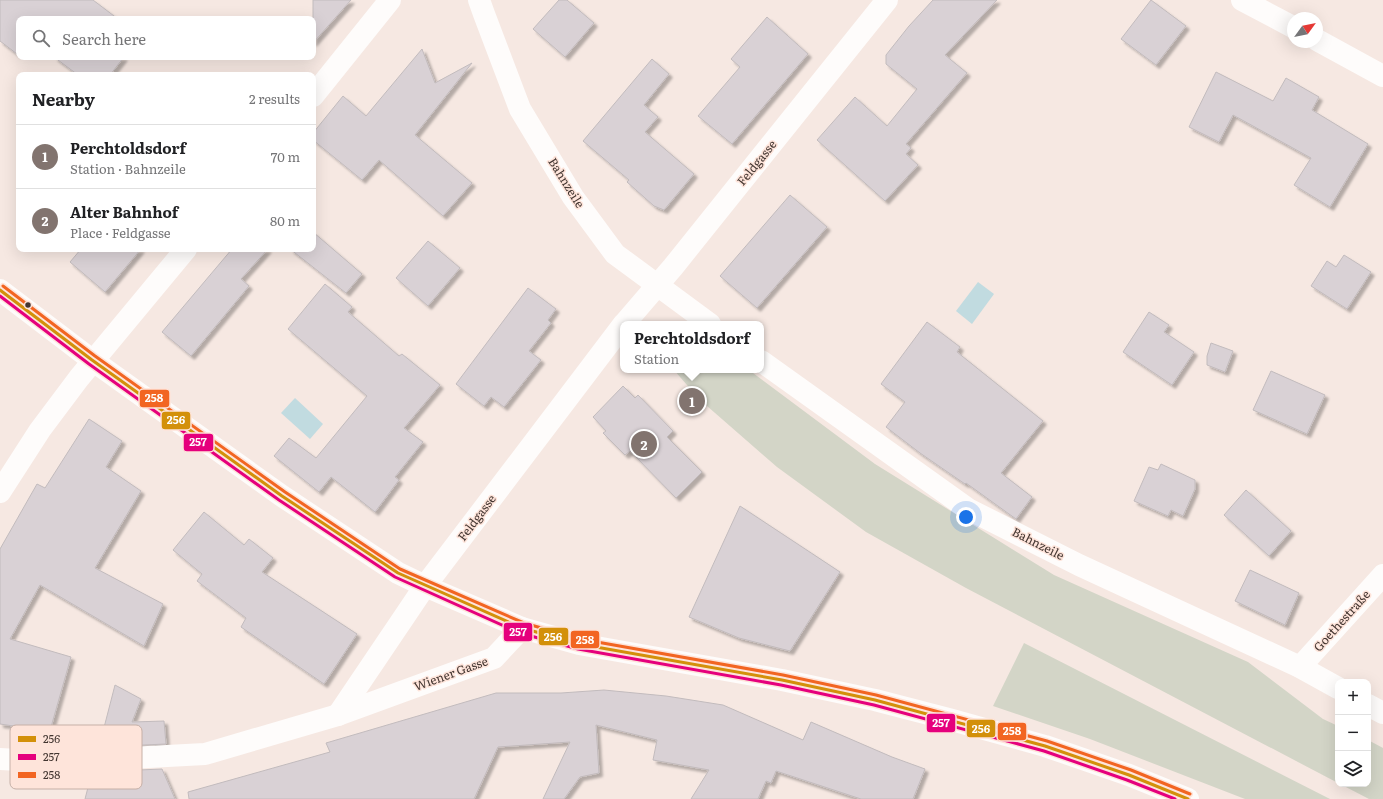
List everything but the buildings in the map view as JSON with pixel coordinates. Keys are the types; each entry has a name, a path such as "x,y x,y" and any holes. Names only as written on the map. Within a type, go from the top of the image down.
{"street":[{"path":"316,92 390,0"},
{"name":"Bahnzeile","path":"479,0 520,109 573,197 615,254 706,321"},
{"name":"Feldgasse","path":"627,321 887,0"},
{"path":"1242,0 1287,25"},
{"path":"1323,43 1383,76"},
{"path":"0,492 40,430 92,360 183,252"},
{"path":"0,290 92,360 282,496 398,573 522,628 579,644 782,680 875,700 1045,746 1129,775 1188,799"},
{"name":"Feldgasse","path":"338,715 425,586 620,330"},
{"name":"Bahnzeile","path":"764,363 968,508 1079,565 1300,667 1335,686"},
{"name":"Goethestraße","path":"1300,667 1383,575"},
{"name":"Wiener Gasse","path":"142,757 205,754 338,715 494,658 522,628"},
{"path":"1371,707 1383,713"},
{"name":"Wiener Gasse","path":"0,759 10,760"}],"shaded area":[{"path":"677,373 753,373 875,464 1054,575 1248,662 1323,719 1335,725 1335,781 966,588 866,532 777,467 699,399"},
{"path":"1024,643 1330,799 1245,799 1090,739 993,706"},
{"path":"1371,742 1383,748 1383,799 1369,799 1346,787 1371,787"}],"water":[{"path":"978,282 994,294 972,324 956,311"},
{"path":"295,398 323,424 310,439 281,413"}],"transit line":[{"name":"258","path":"3,286 95,356 285,492 400,569 524,623 580,639 783,675 876,695 1047,741 1131,770 1190,794"},
{"name":"256","path":"0,290 92,360 282,496 398,573 522,628 579,644 782,680 875,700 1045,746 1129,775 1188,799"},
{"name":"257","path":"0,296 89,364 279,500 395,577 520,633 578,649 781,685 874,705 1044,751 1127,780 1175,799"}],"place":[{"name":"Perchtoldsdorf","path":"692,401"},
{"name":"Alter Bahnhof","path":"644,444"}]}
